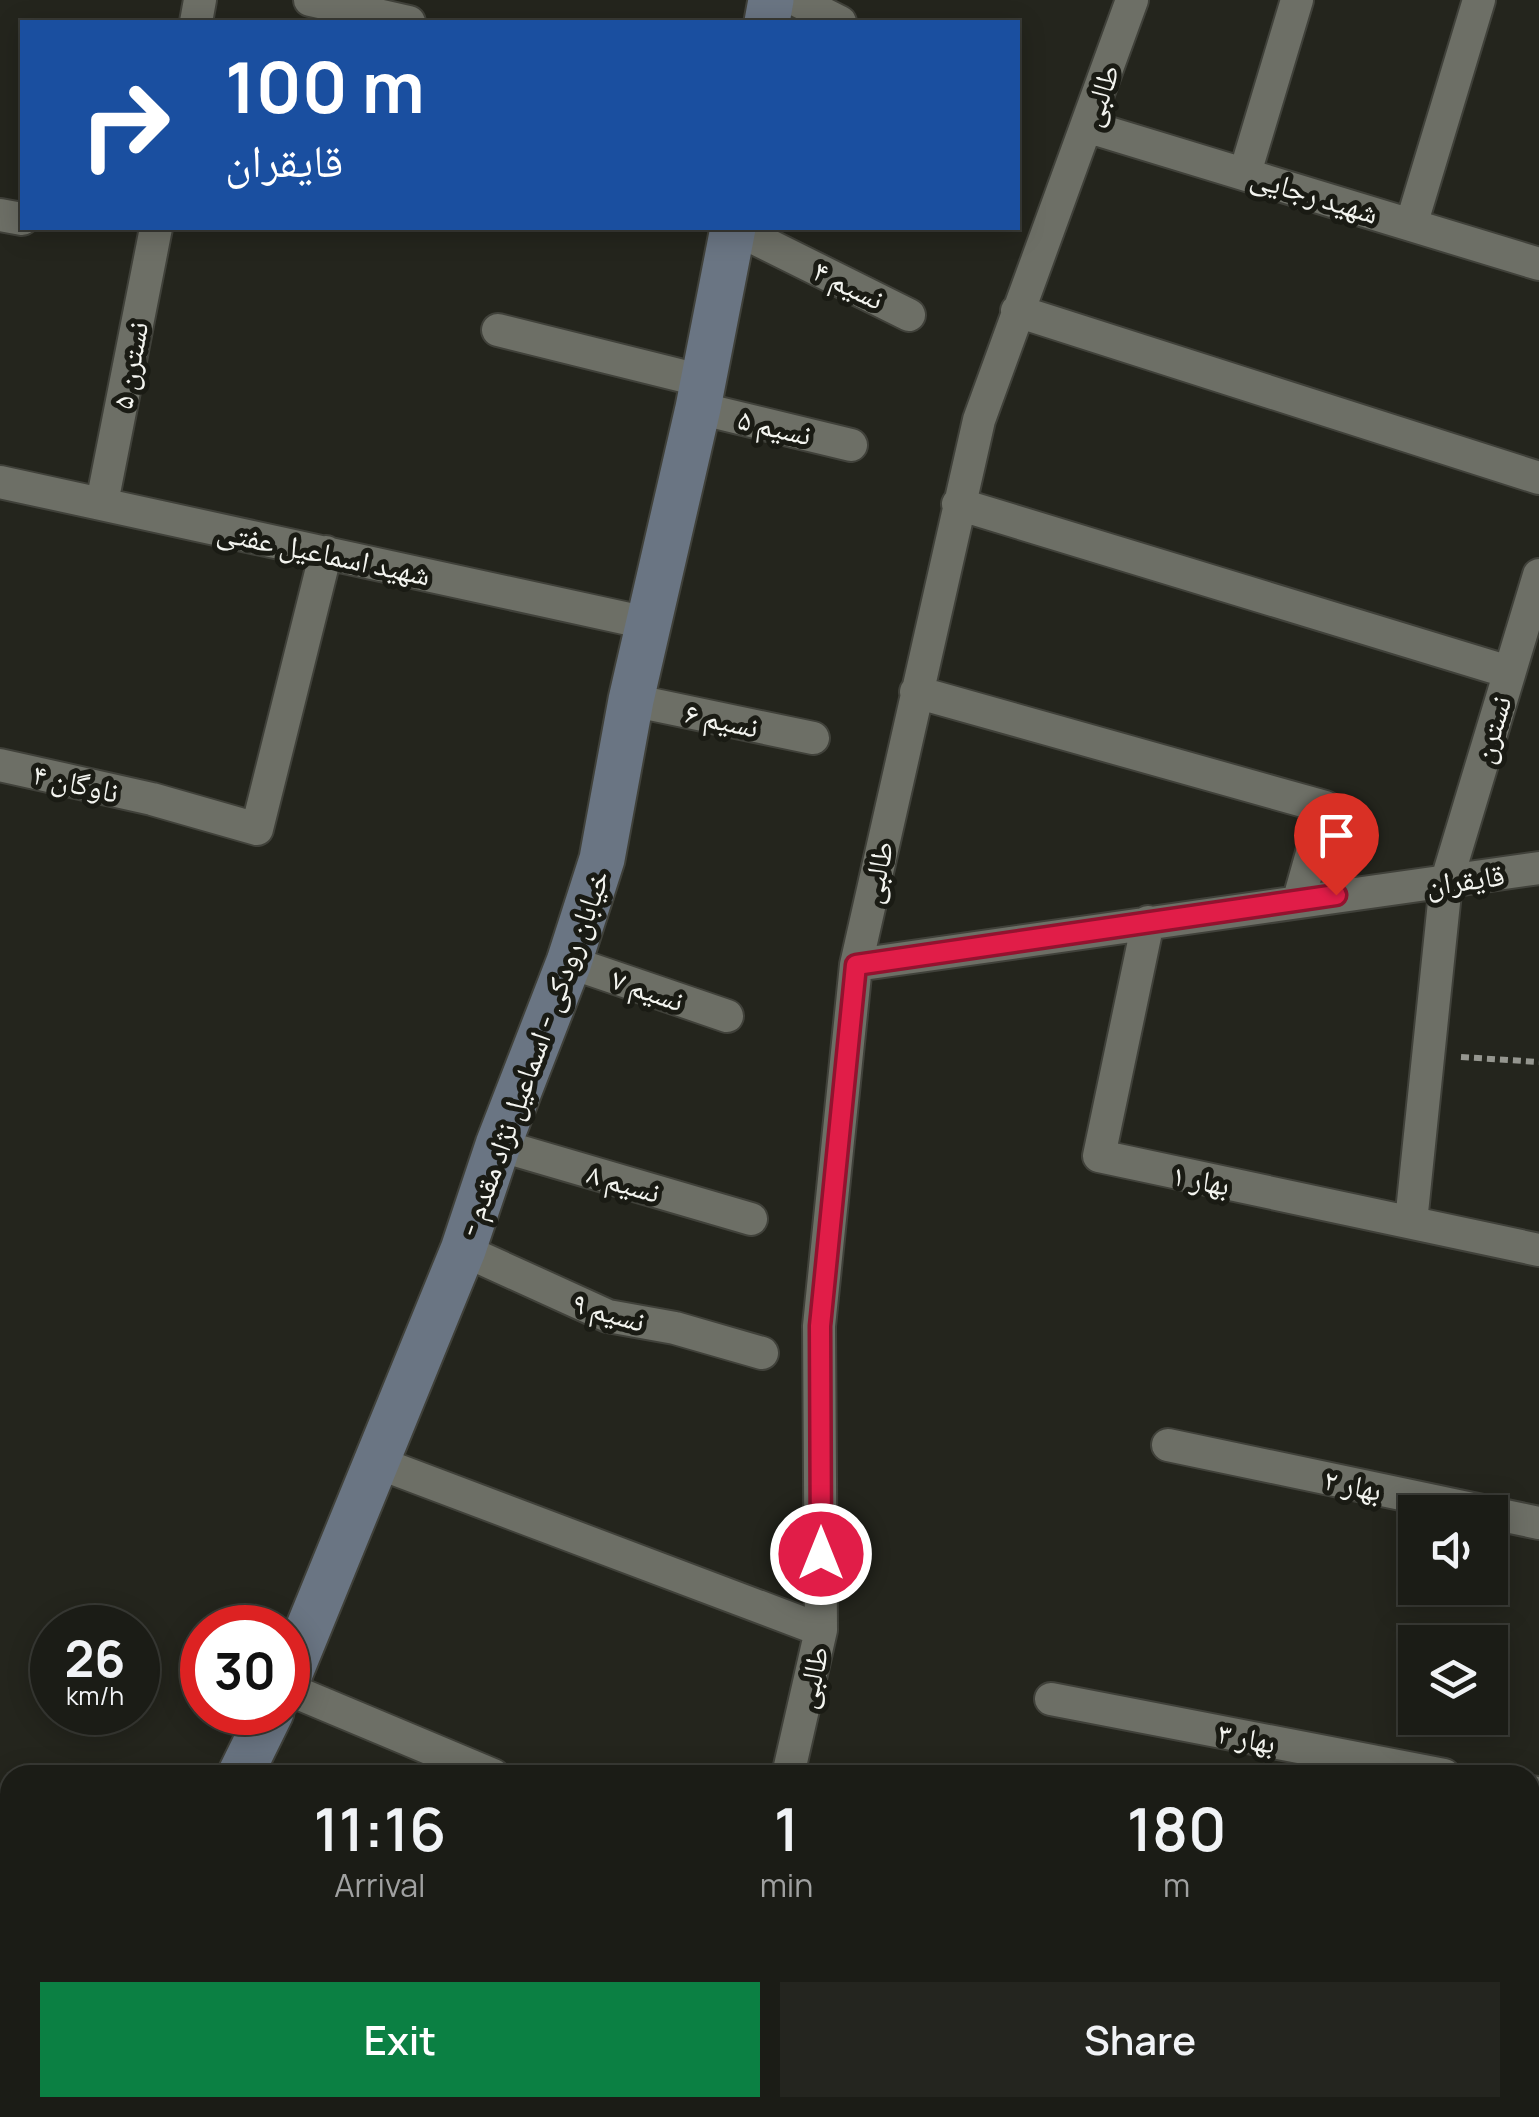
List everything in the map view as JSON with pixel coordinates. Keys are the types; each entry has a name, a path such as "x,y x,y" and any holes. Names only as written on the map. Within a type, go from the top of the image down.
{"street":[{"path":"310,0 400,20"},
{"path":"796,0 836,20"},
{"name":"طالبی","path":"790,1765 821,1630 820,1326 856,965 979,420 1132,0"},
{"path":"1245,173 1297,0"},
{"path":"1412,222 1479,0"},
{"name":"شهید رجایی","path":"1089,126 1539,264"},
{"name":"نسترن ۵","path":"102,503 156,230"},
{"name":"- خیابان رودکی - اسماعیل نژاد مقدم","path":"310,1624 463,1250 498,1146 570,962 602,859 647,623 701,394 734,230"},
{"name":"نسیم ۴","path":"738,230 910,315"},
{"path":"1017,311 1539,478"},
{"name":"نسیم ۵","path":"498,330 852,445"},
{"name":"شهید اسماعیل عفتی","path":"0,482 647,623"},
{"path":"958,504 1508,672"},
{"name":"ناوگان ۴","path":"0,765 152,799 258,830 326,552"},
{"name":"نسترن","path":"1410,1222 1446,884 1539,575"},
{"path":"916,692 1325,807 1299,899"},
{"name":"نسیم ۶","path":"631,700 814,738"},
{"name":"قایقران","path":"856,965 1299,899 1446,884 1539,868"},
{"name":"بهار ۱","path":"1148,922 1098,1156 1539,1250"},
{"name":"نسیم ۷","path":"570,962 727,1016"},
{"name":"نسیم ۸","path":"498,1146 751,1219"},
{"name":"نسیم ۹","path":"463,1250 608,1316 675,1328 762,1353"},
{"name":"بهار ۲","path":"1168,1445 1539,1522"},
{"path":"376,1462 821,1630"},
{"path":"310,1699 469,1765"},
{"name":"بهار ۳","path":"1051,1700 1392,1765"},
{"path":"245,1765 260,1735"}],"path":[{"path":"1430,1056 1539,1062"}],"route":[{"path":"821,1554 820,1326 856,965 1336,895"}]}
